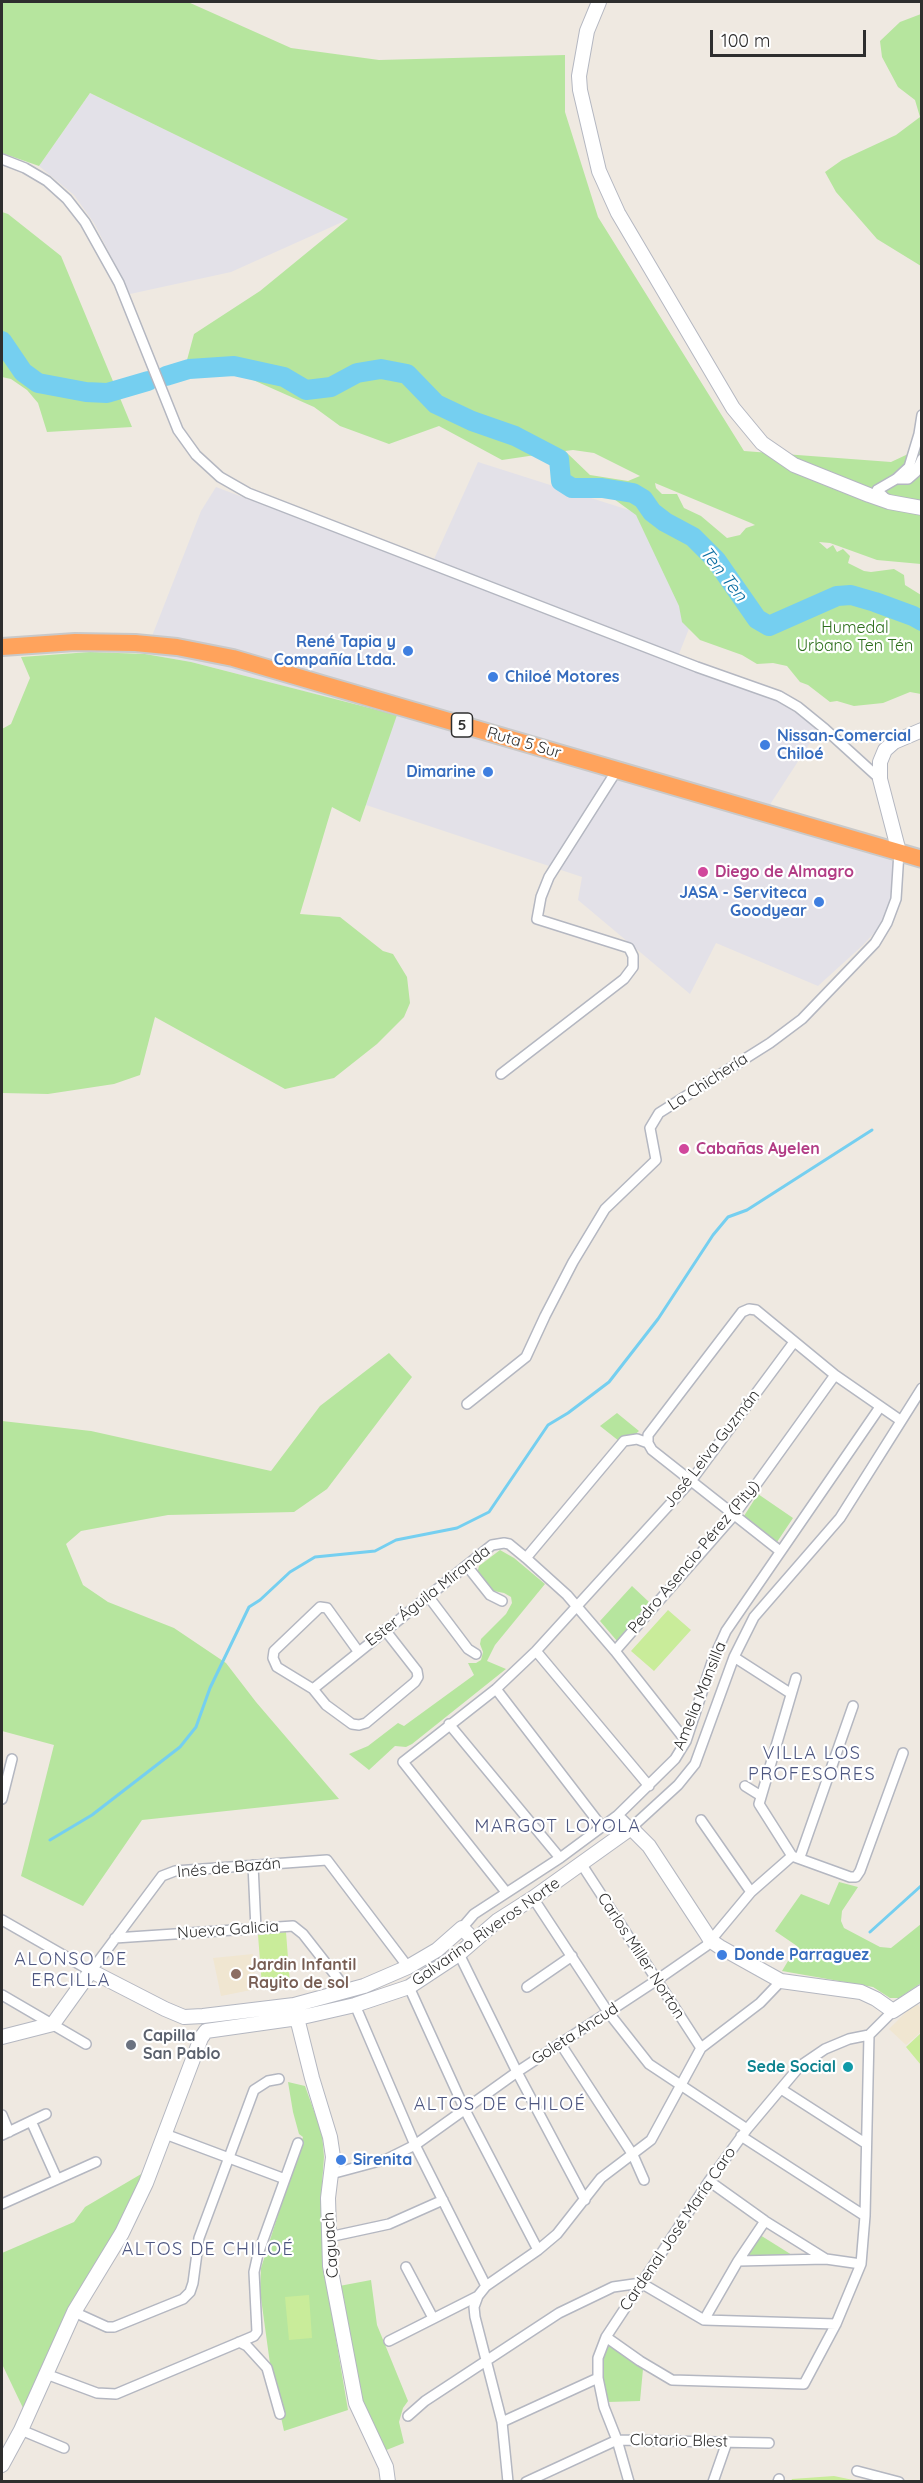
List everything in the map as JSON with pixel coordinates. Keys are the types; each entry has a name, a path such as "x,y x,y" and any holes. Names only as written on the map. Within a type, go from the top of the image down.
{"highway":[{"name":"Ruta 5 Sur","path":"6,648 105,641 156,645 216,654 900,852 920,860"}],"street":[{"path":"599,2 587,31 579,76 594,154 611,200 741,421 762,443 794,465 889,502 921,508"},
{"path":"2,159 25,168 47,181 68,199 85,222 119,283 178,430 196,455 220,477 259,497 779,696 798,707 825,729 880,779"},
{"path":"889,502 877,490 896,479 909,467 919,434 921,415"},
{"path":"896,479 908,478 916,472 921,459"},
{"path":"900,852 880,779 880,762 885,750 894,741 921,730"},
{"path":"501,1074 624,979 633,968 633,956 629,948 537,919 541,897 549,877 617,770"},
{"name":"La Chichería","path":"467,1404 526,1357 544,1316 605,1209 656,1160 650,1128 659,1113 770,1043 802,1019 875,943 887,923 896,899 900,852"},
{"path":"780,1551 652,1450 648,1443 648,1434 742,1312 749,1309 756,1310 835,1375 900,1420"},
{"name":"José Leiva Guzmán","path":"506,1892 403,1762 496,1689 536,1651 692,1481 794,1342"},
{"name":"Pedro Asencio Pérez (Pity)","path":"615,1651 735,1514 835,1375"},
{"name":"Galvarino Riveros Norte","path":"2,2465 21,2430 74,2312 122,2233 146,2183 201,2038 206,2031 296,2012 355,2005 409,1987 459,1954 473,1939 582,1865 631,1828 678,1785 695,1764 734,1658 754,1617 840,1518 921,1388"},
{"name":"Amelia Mansilla","path":"462,1928 474,1914 560,1858 618,1815 675,1759 686,1741 712,1662 726,1631 880,1407"},
{"path":"526,1558 622,1443 637,1439 648,1443"},
{"name":"Ester Águila Miranda","path":"313,1689 358,1651 498,1543 509,1544 576,1606 615,1651 686,1741"},
{"path":"467,1566 490,1595 502,1601"},
{"path":"428,1596 468,1649 476,1654"},
{"path":"358,1651 327,1608 320,1606 274,1651 273,1658 277,1667 313,1689 326,1705 352,1724 359,1725 366,1723 418,1677 417,1671 385,1630"},
{"path":"536,1651 649,1786"},
{"path":"734,1658 790,1693"},
{"path":"760,1800 796,1678"},
{"path":"496,1689 602,1827"},
{"path":"796,1856 853,1706"},
{"path":"449,1724 560,1858"},
{"path":"745,1786 760,1800 796,1856 850,1877 856,1876 860,1871 903,1753"},
{"path":"2,1799 12,1759"},
{"path":"618,1815 649,1846 711,1941 781,1981 861,1992 876,1999 892,2011"},
{"path":"701,1820 751,1892"},
{"name":"Goleta Ancud","path":"331,2174 387,2159 415,2145 517,2072 657,1980 711,1941 724,1922 751,1892 796,1856"},
{"name":"Inés de Bazán","path":"53,2024 162,1876 175,1871 327,1860 408,1967"},
{"path":"253,1865 256,1929"},
{"name":"Carlos Miller Norton","path":"582,1865 701,2048"},
{"path":"533,1898 608,2012 649,2064 865,2216"},
{"path":"2,1920 92,1971 184,2017 296,2012 408,1967 437,1950 462,1928 473,1939"},
{"name":"Nueva Galicia","path":"115,1938 293,1926 303,1934 347,1990"},
{"path":"459,1954 517,2072 585,2200"},
{"path":"527,1987 572,1956"},
{"path":"508,2481 502,2422 488,2359 475,2317 474,2307 478,2296 486,2286 557,2234 601,2178 651,2140 701,2048 760,2003 781,1981"},
{"path":"409,1987 465,2109 538,2250"},
{"path":"606,2337 639,2361 672,2380 804,2384 836,2324 861,2264 865,2216 869,2035 892,2011 921,1992"},
{"path":"2,1995 86,2044"},
{"path":"355,2005 415,2145 486,2286"},
{"name":"Caguach","path":"296,2012 312,2078 330,2137 333,2157 328,2198 330,2266 356,2403 386,2467 388,2481"},
{"path":"2,2037 53,2024"},
{"name":"Cardenal José María Caro","path":"629,2481 604,2407 598,2378 598,2358 606,2337 744,2132 800,2066 825,2049 849,2039 869,2035"},
{"path":"560,2043 633,2155 644,2180"},
{"path":"74,2312 106,2327 183,2299 194,2283 200,2238 254,2090 268,2081 279,2079"},
{"path":"781,2089 865,2143"},
{"path":"2,2115 5,2133 46,2114"},
{"path":"31,2121 57,2179"},
{"path":"165,2134 285,2180"},
{"path":"45,2374 97,2393 116,2394 254,2336 257,2332 254,2272 258,2254 298,2143"},
{"path":"2,2204 96,2162"},
{"path":"709,2181 765,2221 826,2259"},
{"path":"329,2237 389,2224 443,2200"},
{"path":"704,2320 738,2261 765,2221"},
{"path":"738,2261 826,2259 861,2264"},
{"path":"406,2267 433,2318"},
{"path":"408,2416 425,2401 559,2313 613,2287 641,2283 704,2320 836,2324"},
{"path":"389,2340 478,2296"},
{"path":"239,2342 247,2346 267,2368 280,2414"},
{"path":"502,2422 598,2378"},
{"path":"21,2430 64,2448"},
{"name":"Clotario Blest","path":"526,2481 617,2440 769,2443"},
{"path":"713,2481 727,2442"},
{"path":"857,2471 899,2481"}],"shaded area":[{"path":"90,93 349,219 231,272 130,294 94,223 74,195 39,166"},
{"path":"478,462 635,512 690,626 675,664 776,699 819,729 771,803 768,823 893,861 893,895 885,921 863,945 818,986 716,943 690,994 578,900 582,877 366,805 396,715 191,662 145,654 201,511 216,487 430,568"},
{"name":"Jardin Infantil Rayito de sol","path":"253,1954 256,1989 221,1996 213,1958"},
{"path":"916,2002 921,2009 921,2032 906,2045 889,2029"}],"green space":[{"name":"Humedal Urbano Ten Tén","path":"2,2 188,2 291,48 379,60 565,55 565,112 598,217 744,451 891,462 921,448 921,564 877,560 830,543 819,542 827,549 833,545 837,552 843,549 850,556 848,563 864,571 894,569 904,575 905,585 921,595 921,694 910,692 883,703 854,706 837,701 830,702 808,685 800,682 787,666 773,663 757,664 742,655 700,640 682,622 679,606 636,515 607,494 581,489 563,480 558,471 560,458 556,452 502,460 439,426 389,444 340,426 314,407 235,372 187,360 194,334 260,291 348,219 90,93 39,166 2,153","holes":["565,451 594,453 640,476 628,481 590,475","655,483 751,523 755,525 746,528 740,535 727,538 701,516 684,508 677,494 662,494 656,488"]},
{"path":"921,14 921,266 877,239 836,192 825,172 842,160 896,135 920,117 915,100 898,87 882,57 880,41 900,22"},
{"path":"2,212 8,214 61,256 132,427 47,432 38,403 27,390 11,379 2,377"},
{"path":"90,652 145,654 191,662 397,715 360,822 332,807 300,914 340,917 383,951 393,954 407,977 410,1003 404,1017 377,1044 334,1078 285,1089 155,1017 140,1075 114,1084 48,1094 2,1093 2,729 11,724 30,678 21,657"},
{"path":"389,1353 412,1377 327,1489 294,1512 168,1515 81,1531 66,1544 83,1585 108,1602 174,1628 226,1663 256,1702 339,1799 142,1820 83,1906 21,1876 54,1745 2,1731 2,1421 91,1431 271,1471 320,1406"},
{"path":"617,1413 639,1431 632,1437 619,1441 600,1426"},
{"path":"758,1494 793,1518 777,1542 744,1516"},
{"path":"500,1550 514,1558 545,1584 495,1645 487,1661 506,1669 412,1744 406,1747 395,1746 369,1770 349,1754 368,1746 398,1723 404,1726 474,1675 468,1663 481,1660 483,1652 481,1639 506,1614 512,1603 511,1597 494,1591 477,1574 479,1566"},
{"path":"632,1586 649,1602 617,1641 600,1621"},
{"path":"668,1610 691,1630 654,1671 631,1651"},
{"path":"839,1882 858,1887 842,1911 841,1921 844,1928 880,1947 891,1948 921,1924 921,1983 899,1998 890,1998 873,1987 782,1971 797,1946 775,1931 801,1894 829,1905"},
{"path":"286,1932 290,1984 262,1986 258,1935"},
{"path":"921,2033 921,2065 906,2047"},
{"path":"288,2082 305,2086 322,2133 324,2157 321,2197 325,2274 348,2410 284,2431 271,2371 260,2291 261,2268 303,2137 299,2134 293,2112"},
{"path":"148,2170 120,2230 69,2312 23,2408 2,2364 2,2253 74,2222 85,2207"},
{"path":"760,2235 792,2255 746,2255"},
{"path":"371,2280 377,2325 408,2401 403,2408 399,2422 404,2443 379,2453 367,2430 334,2287"},
{"path":"309,2295 312,2338 289,2340 285,2297"},
{"path":"609,2345 643,2369 640,2401 608,2402 603,2377 603,2359"},
{"path":"834,2476 858,2481 791,2481 792,2479"}],"waterway":[{"path":"2,341 23,372 38,383 86,392 107,393 148,381"},
{"name":"Ten Ten","path":"166,376 189,369 234,366 284,377 306,390 331,387 357,373 381,369 407,374 436,404 472,421 515,436 559,459 561,481 572,488 602,488 633,493 643,499 652,512 693,537 716,560 757,619 769,626 837,596 851,595 922,621"},
{"path":"50,1840 92,1815 180,1747 196,1727 210,1688 249,1607 260,1600 290,1572 315,1557 375,1551 396,1540 457,1528 489,1512 548,1425 609,1382 658,1319 713,1235 728,1217 747,1210 872,1130"},
{"path":"870,1932 922,1885"}],"place":[{"name":"René Tapia y Compañía Ltda.","path":"408,651"},
{"name":"Chiloé Motores","path":"493,677"},
{"name":"Nissan-Comercial Chiloé","path":"765,745"},
{"name":"Dimarine","path":"488,772"},
{"name":"Diego de Almagro","path":"703,872"},
{"name":"JASA - Serviteca Goodyear","path":"819,902"},
{"name":"Cabañas Ayelen","path":"684,1149"},
{"name":"Donde Parraguez","path":"722,1955"},
{"name":"Jardin Infantil Rayito de sol","path":"236,1974"},
{"name":"Capilla San Pablo","path":"131,2045"},
{"name":"Sede Social","path":"848,2067"},
{"name":"Sirenita","path":"341,2160"}],"district":[{"name":"VILLA LOS PROFESORES","path":"812,1764"},
{"name":"MARGOT LOYOLA","path":"558,1827"},
{"name":"ALONSO DE ERCILLA","path":"71,1970"},
{"name":"ALTOS DE CHILOÉ","path":"500,2105"},
{"name":"ALTOS DE CHILOÉ","path":"208,2250"}]}
